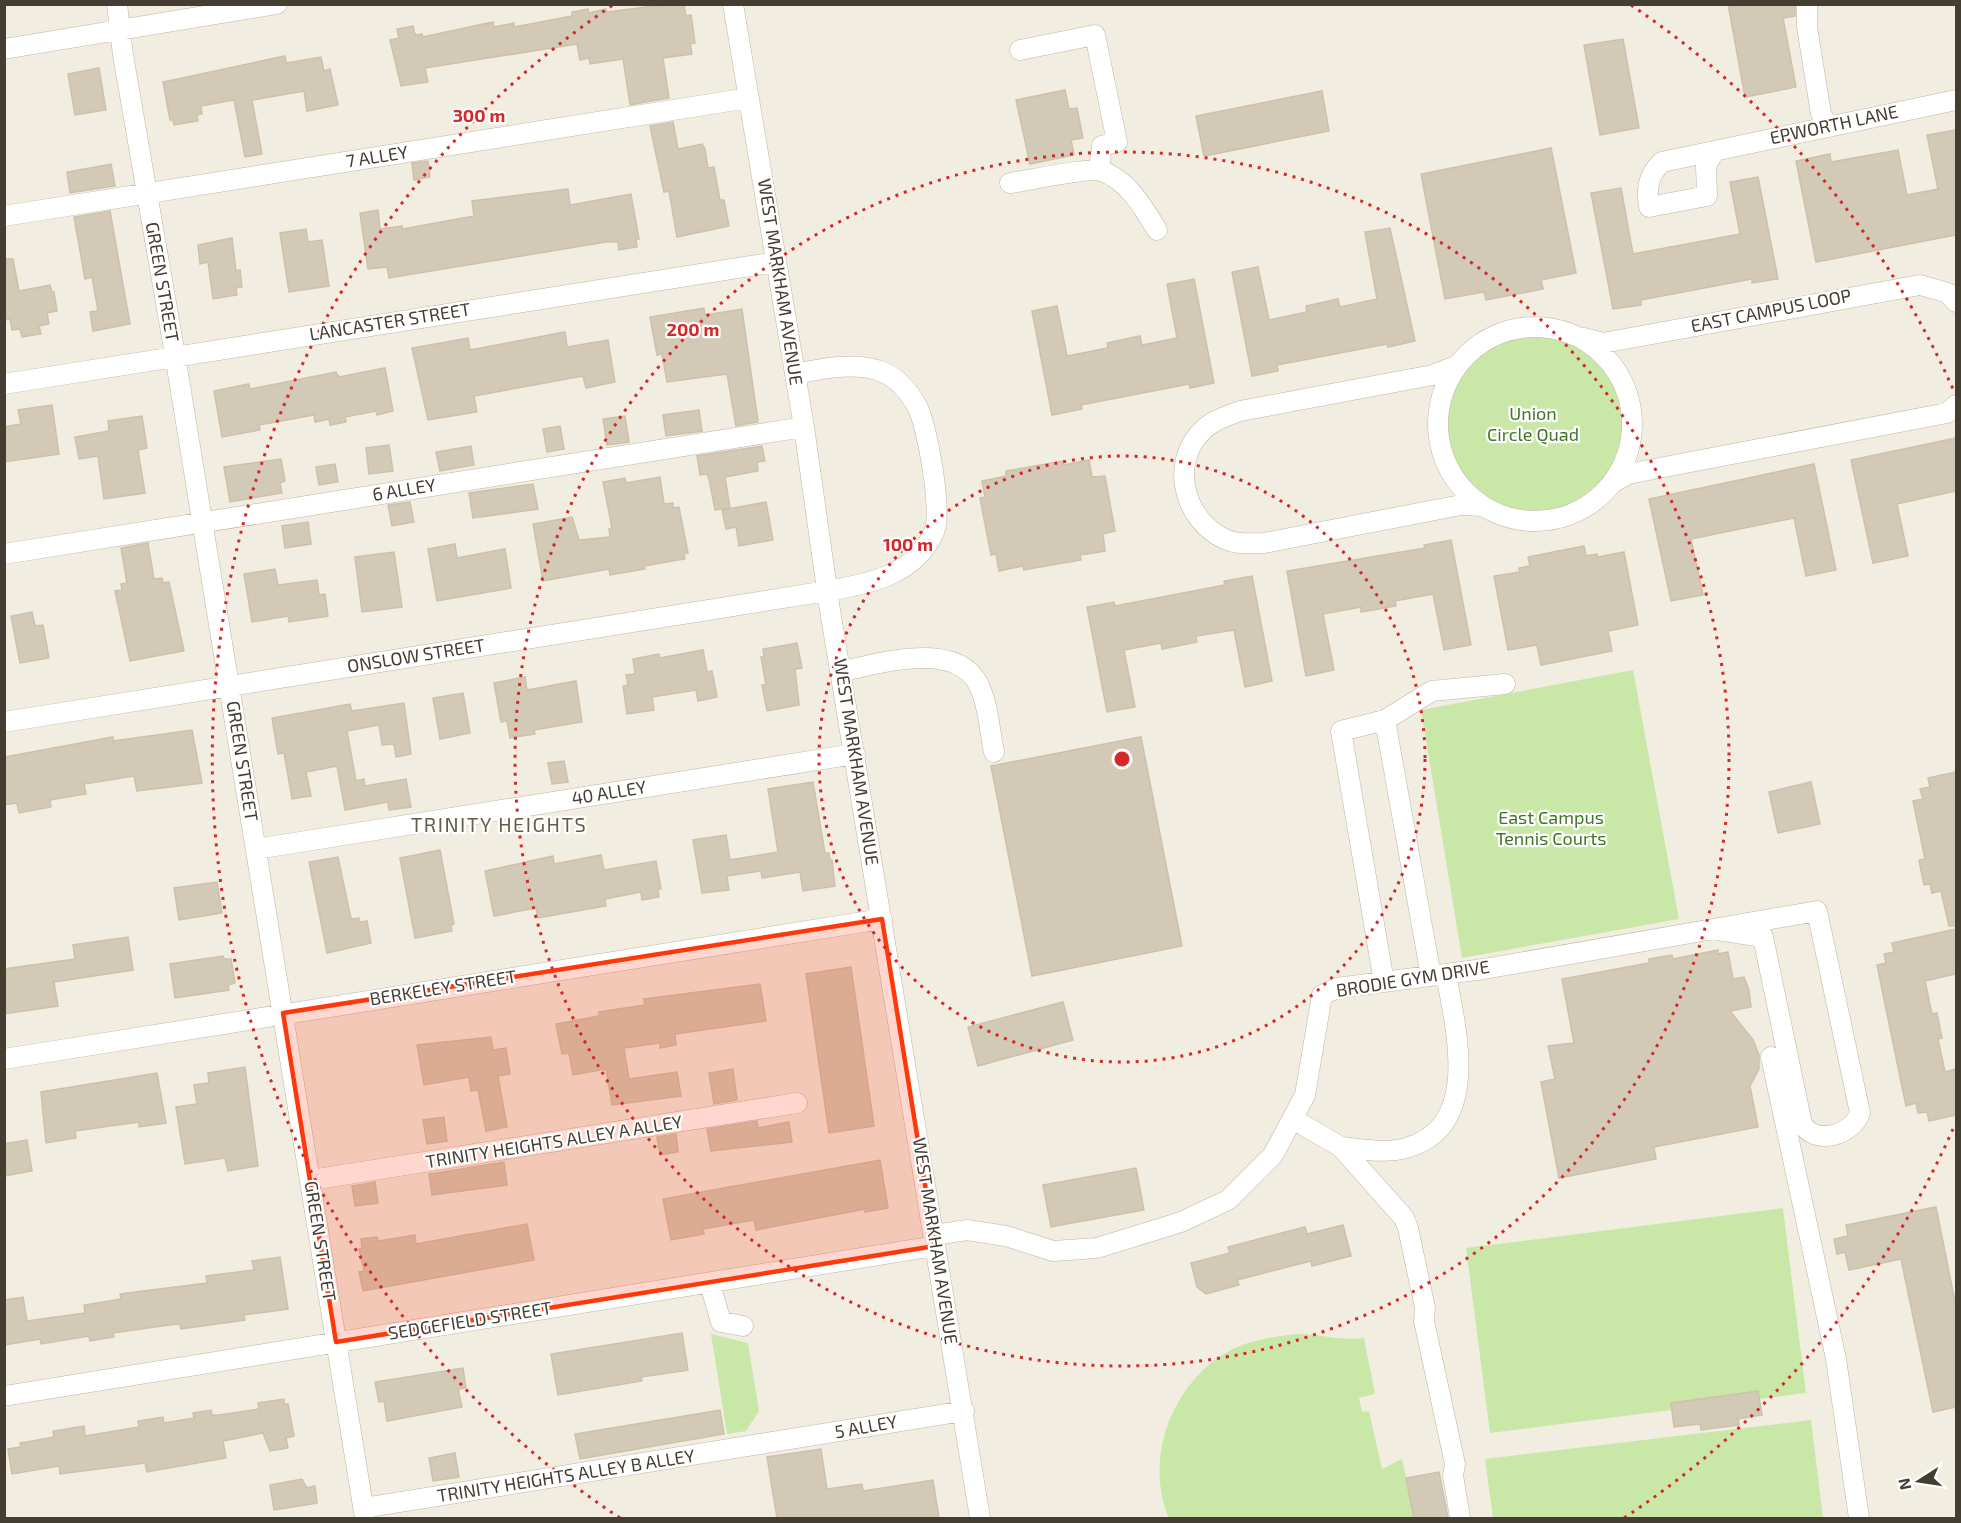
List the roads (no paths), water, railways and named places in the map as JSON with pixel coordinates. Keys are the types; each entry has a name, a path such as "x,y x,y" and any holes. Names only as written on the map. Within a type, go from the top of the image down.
{"street":[{"name":"GREEN STREET","path":"117,4 146,194 203,522 364,1513"},
{"path":"4,49 277,4"},
{"name":"WEST MARKHAM AVENUE","path":"732,4 804,427 827,591 980,1518"},
{"path":"1807,4 1807,27 1821,114 1828,126"},
{"path":"1020,50 1095,35 1117,142 1102,146 1100,170"},
{"name":"7 ALLEY","path":"4,216 749,98"},
{"name":"EPWORTH LANE","path":"1713,153 1732,146 1956,100"},
{"path":"1010,183 1100,170 1118,181 1141,203 1157,230"},
{"name":"LANCASTER STREET","path":"4,384 175,355 776,262"},
{"name":"EAST CAMPUS LOOP","path":"1582,339 1603,343 1920,285 1948,293 1956,302"},
{"path":"1458,365 1433,375 1240,411 1219,419 1204,428 1189,450 1184,467 1185,492 1192,510 1201,522 1229,541 1245,544 1275,541 1461,505 1483,506 1511,518 1550,520 1580,510 1593,502 1612,483 1625,460 1630,445 1632,414 1629,400 1614,368 1597,349 1582,339 1553,328 1511,329 1483,342 1458,365 1444,389 1440,406 1440,439 1455,478 1483,506"},
{"name":"ONSLOW STREET","path":"4,722 827,591 887,578 907,566 936,530 935,488 918,407 902,384 876,370 831,367 795,374"},
{"path":"1612,483 1628,474 1926,417 1947,412 1956,405"},
{"name":"6 ALLEY","path":"4,554 804,427"},
{"path":"841,671 923,657 956,665 971,674 983,693 994,752"},
{"path":"1384,982 1341,731 1386,720 1432,691 1505,684"},
{"path":"1341,1147 1377,1151 1404,1149 1427,1140 1448,1116 1456,1093 1460,1056 1438,975 1386,720"},
{"name":"40 ALLEY","path":"256,849 855,754"},
{"name":"BRODIE GYM DRIVE","path":"934,1240 967,1230 1005,1236 1053,1251 1097,1248 1140,1236 1228,1200 1273,1155 1293,1119 1305,1095 1322,995 1337,988 1438,975 1718,930 1817,911 1860,1113 1857,1123 1848,1131 1817,1136 1808,1133 1802,1124 1763,937 1718,930"},
{"name":"BERKELEY STREET","path":"4,1059 882,919"},
{"path":"1770,1057 1836,1359 1859,1518"},
{"name":"TRINITY HEIGHTS ALLEY A ALLEY","path":"311,1179 797,1104"},
{"path":"1293,1119 1341,1147 1404,1218 1425,1308 1424,1322 1455,1464 1453,1475 1460,1518"},
{"name":"SEDGEFIELD STREET","path":"4,1396 336,1341 710,1284 934,1240"},
{"path":"710,1284 721,1323 743,1326"},
{"name":"5 ALLEY","path":"769,1438 964,1411"},
{"name":"TRINITY HEIGHTS ALLEY B ALLEY","path":"364,1513 769,1438"}],"district":[{"name":"TRINITY HEIGHTS","path":"499,825"}],"park label":[{"name":"Union Circle Quad","path":"1533,424"},
{"name":"East Campus Tennis Courts","path":"1551,828"}]}
